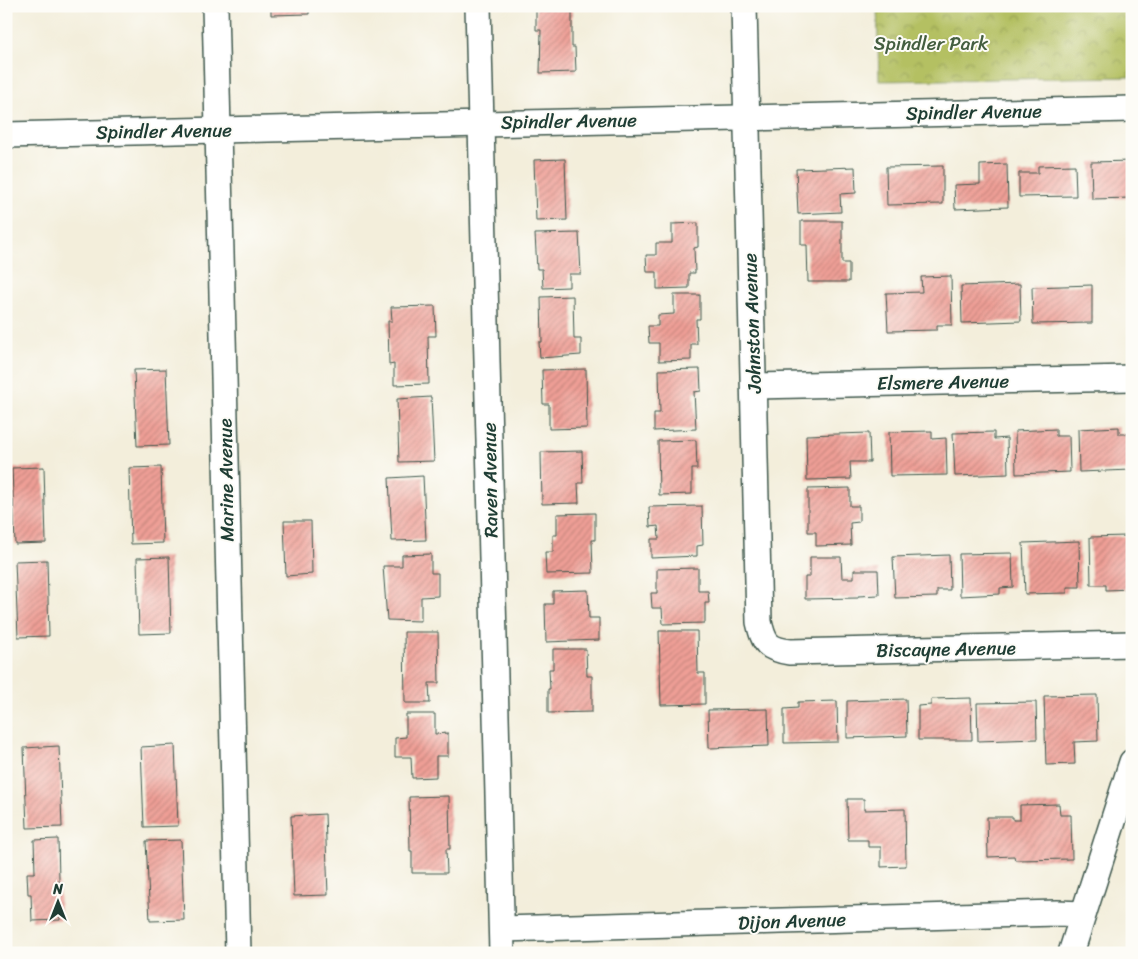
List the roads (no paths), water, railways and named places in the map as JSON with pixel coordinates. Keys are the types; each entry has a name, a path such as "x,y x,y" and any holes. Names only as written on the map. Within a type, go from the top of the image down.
{"street":[{"name":"Marine Avenue","path":"215,6 238,953"},
{"name":"Raven Avenue","path":"478,6 502,941"},
{"name":"Johnston Avenue","path":"744,6 759,622 764,640"},
{"name":"Spindler Avenue","path":"6,134 1132,109"},
{"name":"Elsmere Avenue","path":"754,386 1132,378"},
{"name":"Biscayne Avenue","path":"764,640 779,651 790,652 1132,644"},
{"path":"1070,953 1132,762"},
{"name":"Dijon Avenue","path":"502,941 1057,913 1083,914"}],"park label":[{"name":"Spindler Park","path":"931,43"}]}
